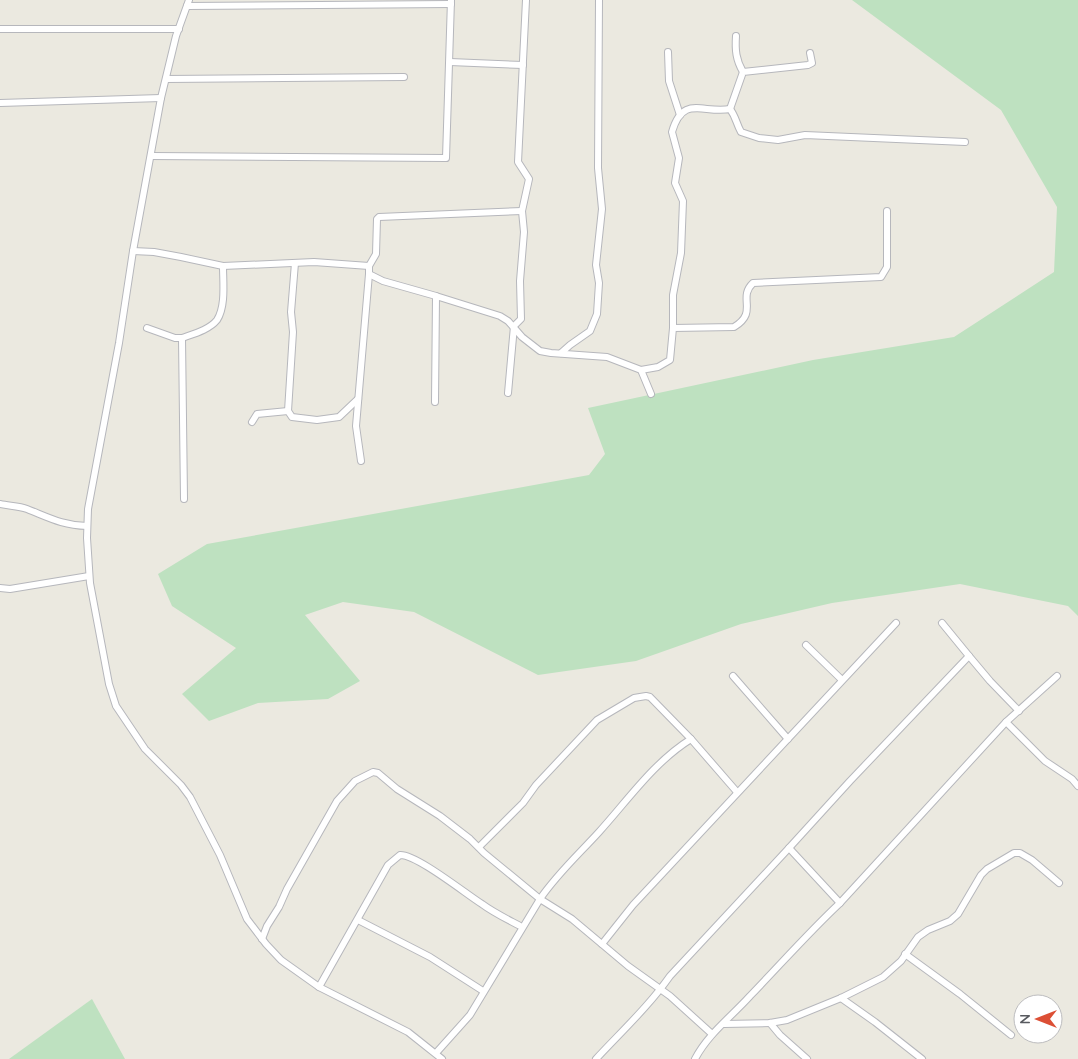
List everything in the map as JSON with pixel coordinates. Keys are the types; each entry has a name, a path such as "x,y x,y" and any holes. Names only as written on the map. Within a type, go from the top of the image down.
{"street":[{"path":"508,393 514,326 521,318 520,281 524,232 522,211 529,179 518,162 526,0"},
{"path":"561,354 590,331 597,314 599,283 596,265 602,209 598,168 599,0"},
{"path":"151,156 446,158 451,2 188,3 179,29 161,98 133,251 119,344 89,500 87,526 90,576 104,662 116,706 146,749 190,797 220,855 248,919 262,939 281,960 318,987 402,1028 442,1059"},
{"path":"0,29 179,29"},
{"path":"730,109 743,72 736,57 736,36"},
{"path":"668,52 669,82 680,115"},
{"path":"743,72 808,65 812,63 810,53"},
{"path":"450,62 523,66"},
{"path":"166,79 404,77"},
{"path":"0,103 161,98"},
{"path":"370,274 383,281 500,316 514,326 522,337 540,351 607,357 641,370 658,367 670,360 673,328 673,295 681,254 683,202 675,183 679,158 672,132 680,115 692,107 719,111 730,109"},
{"path":"730,109 736,118 741,132 759,138 778,140 805,135 965,142"},
{"path":"361,461 356,426 370,274 369,266 376,254 376,222 380,217 522,211"},
{"path":"673,328 734,327 745,319 747,291 750,286 757,282 881,277 887,267 887,211"},
{"path":"133,251 182,256 223,266 295,263 369,266"},
{"path":"295,263 291,312 293,332 288,411 292,417 317,420 340,417 358,400"},
{"path":"148,328 175,338 182,338 204,330 216,321 222,302 223,266"},
{"path":"435,402 436,296"},
{"path":"182,338 184,499"},
{"path":"641,370 651,394"},
{"path":"252,422 258,414 288,411"},
{"path":"0,504 28,509 36,514 71,526 87,526"},
{"path":"0,588 10,589 90,576"},
{"path":"602,944 633,905 896,623"},
{"path":"942,623 1019,711"},
{"path":"806,645 842,680"},
{"path":"596,1059 661,989 675,970 969,656"},
{"path":"733,676 788,739"},
{"path":"695,1059 712,1034 724,1024 840,903 1006,722 1056,676"},
{"path":"478,847 524,803 536,786 596,720 634,698 650,697 691,739 737,792"},
{"path":"1006,722 1045,761 1072,779 1078,786"},
{"path":"436,1054 470,1015 540,899 577,854 655,768 691,739"},
{"path":"262,939 287,889 337,801 355,781 366,774 378,773 397,789 440,816 470,838 478,847 540,899 572,919 628,966 661,989 712,1034"},
{"path":"789,848 840,903"},
{"path":"724,1024 770,1023 786,1020 841,998 883,977 901,961 918,937 928,930 950,921 958,914 981,875 987,869 1014,853 1020,853 1032,860 1059,884"},
{"path":"318,987 388,865 397,857 404,855 445,878 482,905 522,927"},
{"path":"358,920 430,957 483,991"},
{"path":"905,954 960,994 1011,1035"},
{"path":"841,998 922,1059"},
{"path":"770,1023 780,1035 807,1059"}],"green space":[{"path":"852,0 1078,0 1078,616 1068,606 960,584 832,603 741,624 636,661 538,675 414,612 343,602 305,615 360,681 328,699 258,703 209,721 182,694 236,648 172,606 158,574 207,544 589,475 605,454 588,408 813,360 954,337 1054,272 1057,207 1001,110"},
{"path":"92,999 125,1059 9,1059"}]}
